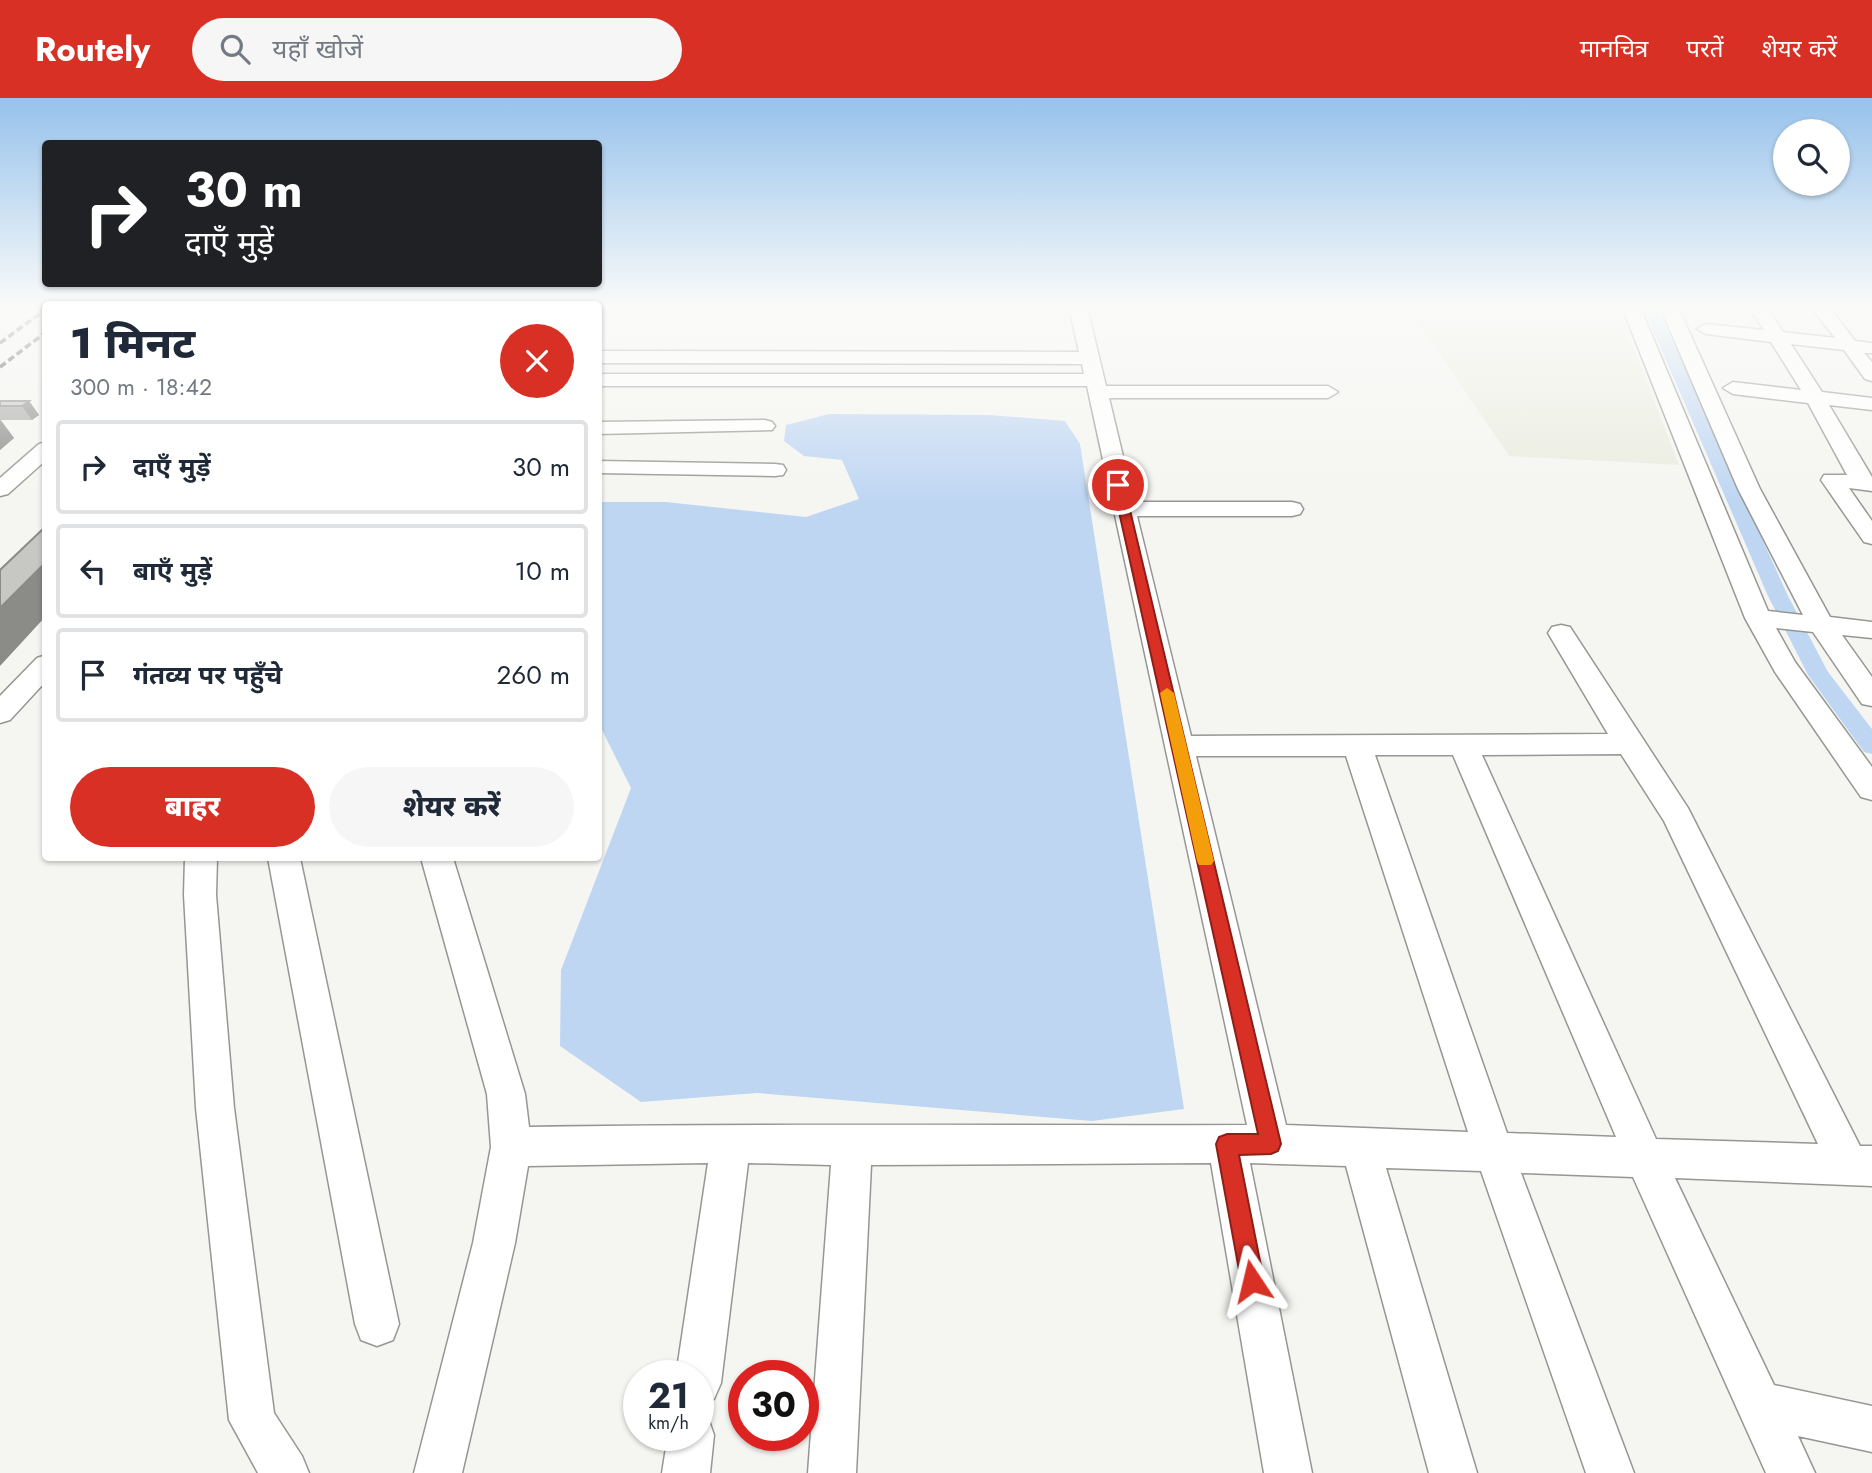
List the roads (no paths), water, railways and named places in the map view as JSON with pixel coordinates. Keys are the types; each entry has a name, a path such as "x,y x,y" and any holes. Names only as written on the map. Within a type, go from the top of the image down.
{"street":[{"path":"967,371 1093,376 1328,392"},
{"path":"1092,371 1271,1144"},
{"path":"1659,371 1784,666 1872,789"},
{"path":"1697,371 1812,622 1872,697"},
{"path":"1799,371 1867,483"},
{"path":"602,380 1093,376"},
{"path":"1732,388 1872,404"},
{"path":"602,428 765,426"},
{"path":"0,489 42,452"},
{"path":"602,467 775,470"},
{"path":"1867,483 1832,480 1872,537"},
{"path":"1124,509 1292,509"},
{"path":"1765,619 1872,630"},
{"path":"510,1147 731,1143 852,1146 1271,1144 1861,1165 1677,816 1561,633"},
{"path":"0,713 42,668"},
{"path":"1179,746 1629,744"},
{"path":"1357,745 1494,1152 1610,1473"},
{"path":"1464,745 1645,1157 1791,1473"},
{"path":"201,861 200,895 215,1108 252,1420 285,1473"},
{"path":"285,861 377,1324"},
{"path":"438,861 506,1094 510,1147 494,1242 438,1473"},
{"path":"701,1360 731,1143"},
{"path":"1227,1144 1288,1473"},
{"path":"832,1473 852,1146"},
{"path":"1360,1147 1453,1473"},
{"path":"1761,1405 1872,1429"},
{"path":"686,1473 689,1451"}],"water":[{"path":"829,414 990,415 1065,421 1080,444 1184,1109 1092,1121 757,1093 641,1102 560,1046 561,970 631,788 602,730 602,502 666,502 806,517 859,499 842,460 804,456 784,441 786,425"}],"waterway":[{"path":"1678,371 1778,596 1819,675 1872,746"}]}
